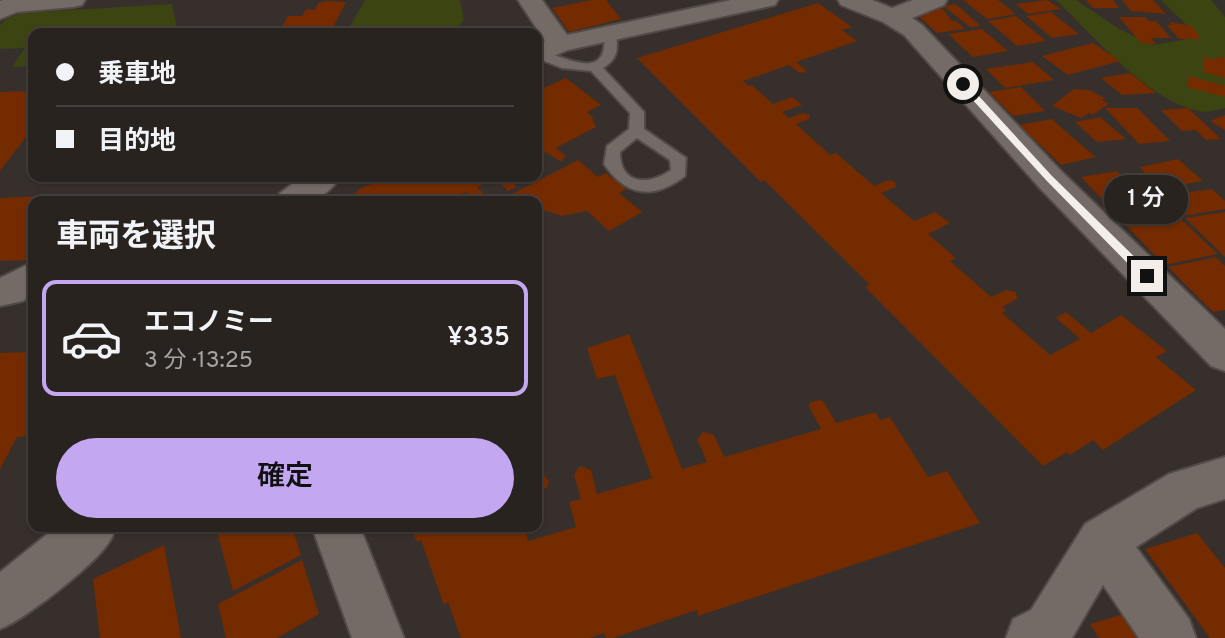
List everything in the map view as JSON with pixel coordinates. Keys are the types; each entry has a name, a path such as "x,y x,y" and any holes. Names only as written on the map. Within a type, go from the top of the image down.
{"street":[{"path":"0,11 12,5 73,0"},
{"path":"530,0 538,28"},
{"path":"545,51 610,33 765,0"},
{"path":"850,0 892,17 913,30 1049,178 1225,354"},
{"path":"892,17 935,0"},
{"path":"299,196 317,182"},
{"path":"0,292 10,291 28,279"},
{"path":"1032,638 1049,628 1102,541 1185,490 1225,478"},
{"path":"0,604 86,532"},
{"path":"339,532 378,638"},
{"path":"1102,541 1170,638"}],"lane":[{"path":"545,51 553,63 595,67 609,60 614,47 610,33"},
{"path":"595,67 637,112 636,131"}],"green space":[{"path":"365,0 460,0 464,20 457,28 349,28"},
{"path":"1056,0 1076,0 1119,29 1153,45 1199,37 1161,0 1211,0 1225,17 1225,108 1204,112 1163,96 1143,83 1105,49"},
{"path":"172,4 177,28 28,28 28,66 12,67 25,48 0,49 0,25 6,19 22,13"}],"building":[{"path":"606,0 621,19 569,32 552,8"},
{"path":"963,0 998,0 1016,14 987,19"},
{"path":"1047,0 1061,9 1028,14 1016,4"},
{"path":"1086,0 1113,0 1119,8 1093,8"},
{"path":"1122,0 1153,0 1166,14 1131,11"},
{"path":"346,2 333,28 281,28 288,16 302,16 306,9 315,10 318,3"},
{"path":"818,3 852,27 842,30 857,41 796,62 806,70 805,73 798,72 789,65 743,81 749,86 752,85 773,104 792,97 802,105 782,112 789,118 802,113 810,115 809,119 796,124 830,155 836,153 874,186 888,180 895,182 896,187 881,193 914,221 935,212 950,223 928,234 956,258 950,261 991,297 1006,290 1016,292 1017,299 1002,307 1006,310 1002,313 1050,355 1080,339 1056,318 1066,312 1091,333 1121,315 1167,351 1156,357 1196,390 1103,450 1093,440 1070,455 1067,452 1043,466 865,287 870,285 764,180 761,182 637,58"},
{"path":"956,4 981,26 970,27 943,6"},
{"path":"941,7 952,21 965,29 937,33 916,14"},
{"path":"1051,12 1079,34 1052,38 1026,16"},
{"path":"1016,16 1046,41 1017,46 988,21"},
{"path":"1119,17 1145,17 1149,21 1156,21 1171,38 1151,38 1156,44 1141,43"},
{"path":"1169,22 1192,26 1201,39 1179,39 1167,25 1171,25"},
{"path":"982,29 1008,51 973,57 948,34"},
{"path":"1093,43 1120,61 1068,75 1042,56"},
{"path":"1217,56 1225,58 1225,78 1203,72 1204,57 1217,60"},
{"path":"1033,62 1054,80 1005,88 986,69"},
{"path":"1130,73 1156,93 1122,95 1101,78"},
{"path":"1189,76 1225,86 1225,97 1187,87"},
{"path":"566,78 601,105 587,112 594,118 592,119 596,127 556,148 566,156 561,162 546,152 542,154 542,89"},
{"path":"1021,87 1045,111 1013,116 989,92"},
{"path":"1074,89 1089,90 1105,98 1102,100 1109,104 1092,115 1089,113 1081,118 1052,106"},
{"path":"28,91 28,134 0,171 0,92"},
{"path":"1105,108 1137,108 1170,141 1139,144"},
{"path":"1188,108 1221,139 1206,140 1196,130 1182,131 1161,110"},
{"path":"1225,115 1225,130 1210,121"},
{"path":"1100,117 1126,139 1097,142 1075,122"},
{"path":"1052,119 1096,157 1061,165 1019,125"},
{"path":"1178,159 1203,181 1157,189 1140,167"},
{"path":"578,160 598,177 606,173 626,189 619,193 642,212 609,231 587,211 562,216 542,210 542,196 509,196 536,182 542,182 542,179"},
{"path":"1117,171 1157,210 1169,208 1218,254 1164,265 1124,223 1148,219 1140,212 1118,216 1081,177"},
{"path":"376,182 487,182 477,187 486,196 470,196 466,192 457,196 355,196 357,190"},
{"path":"499,182 512,182 517,187 508,191"},
{"path":"1212,189 1225,201 1225,209 1182,216 1162,196"},
{"path":"92,194 91,196 46,196"},
{"path":"28,197 28,260 0,261 0,198"},
{"path":"1225,212 1225,257 1185,218"},
{"path":"1216,257 1225,266 1225,310 1213,312 1168,267"},
{"path":"629,334 682,469 707,462 697,439 703,432 714,435 724,457 821,429 809,407 810,402 820,400 824,402 836,423 872,413 876,413 880,420 890,417 928,477 947,471 980,523 698,616 697,610 613,638 606,638 604,633 590,638 461,638 448,602 444,605 421,540 417,542 413,532 526,532 528,541 576,527 569,502 581,499 574,475 580,466 591,470 597,494 652,478 615,375 597,379 587,348"},
{"path":"28,352 28,436 17,437 0,469 0,353"},
{"path":"542,476 549,481 547,487 542,490"},
{"path":"217,532 294,532 301,555 233,591"},
{"path":"1197,533 1225,568 1225,638 1210,638 1145,549"},
{"path":"164,545 181,638 100,638 93,579"},
{"path":"302,560 319,614 277,638 226,638 218,604"},
{"path":"1127,613 1145,638 1099,638 1090,624"}],"route":[{"path":"963,84 1049,178 1147,276"}]}
